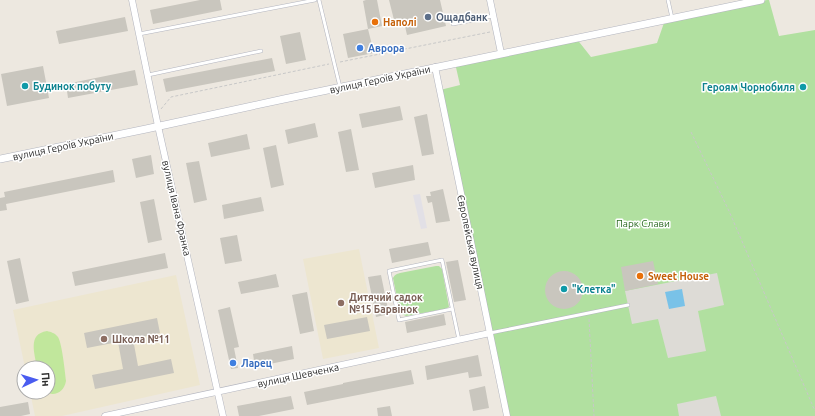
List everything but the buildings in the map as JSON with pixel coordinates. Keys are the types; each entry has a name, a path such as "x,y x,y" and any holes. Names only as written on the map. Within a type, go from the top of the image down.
{"street":[{"name":"вулиця Івана Франка","path":"132,0 158,126 223,416"},
{"path":"490,0 501,54"},
{"name":"вулиця Героїв України","path":"0,159 756,0"},
{"name":"Європейська вулиця","path":"436,67 507,416"},
{"name":"вулиця Шевченка","path":"105,416 490,334"}],"lane":[{"path":"139,34 315,0"},
{"path":"319,0 340,87"},
{"path":"668,0 672,18"},
{"path":"453,24 493,16"},
{"path":"148,75 261,51"},
{"path":"452,309 399,320 389,271 442,260 459,340"},
{"path":"490,334 628,304"}],"path":[{"path":"337,62 496,30"},
{"path":"156,116 171,97 330,64"},
{"path":"691,132 729,211 815,411"},
{"path":"588,313 594,416"}],"shaded area":[{"path":"420,194 427,228 421,229 413,195"},
{"name":"Дитячий садок №15 Барвінок","path":"359,249 379,348 323,359 303,259"},
{"path":"717,273 724,305 698,311 706,351 668,358 658,319 632,324 625,291"},
{"name":"Школа №11","path":"176,275 200,385 62,416 35,416 32,400 56,400 56,360 23,360 13,310"},
{"path":"716,396 721,416 679,416 677,404"}],"green space":[{"name":"Парк Слави","path":"769,0 779,36 815,30 815,416 507,416 440,90 460,85 455,63 576,38 591,57 657,43 665,20"},
{"path":"439,266 442,269 449,307 406,316 400,313 393,278 394,276 400,273"},
{"path":"47,331 54,334 58,337 61,345 66,381 61,391 56,394 56,360 36,360 34,351 35,340 41,333"}],"water":[{"path":"682,289 685,306 669,309 665,292"}],"place":[{"name":"Ощадбанк","path":"428,17"},
{"name":"Наполі","path":"375,22"},
{"name":"Аврора","path":"360,48"},
{"name":"Будинок побуту","path":"25,86"},
{"name":"Героям Чорнобиля","path":"803,87"},
{"name":"Sweet House","path":"640,276"},
{"name":"\"Клетка\"","path":"564,289"},
{"name":"Дитячий садок №15 Барвінок","path":"341,303"},
{"name":"Школа №11","path":"104,339"},
{"name":"Ларец","path":"233,363"}]}
